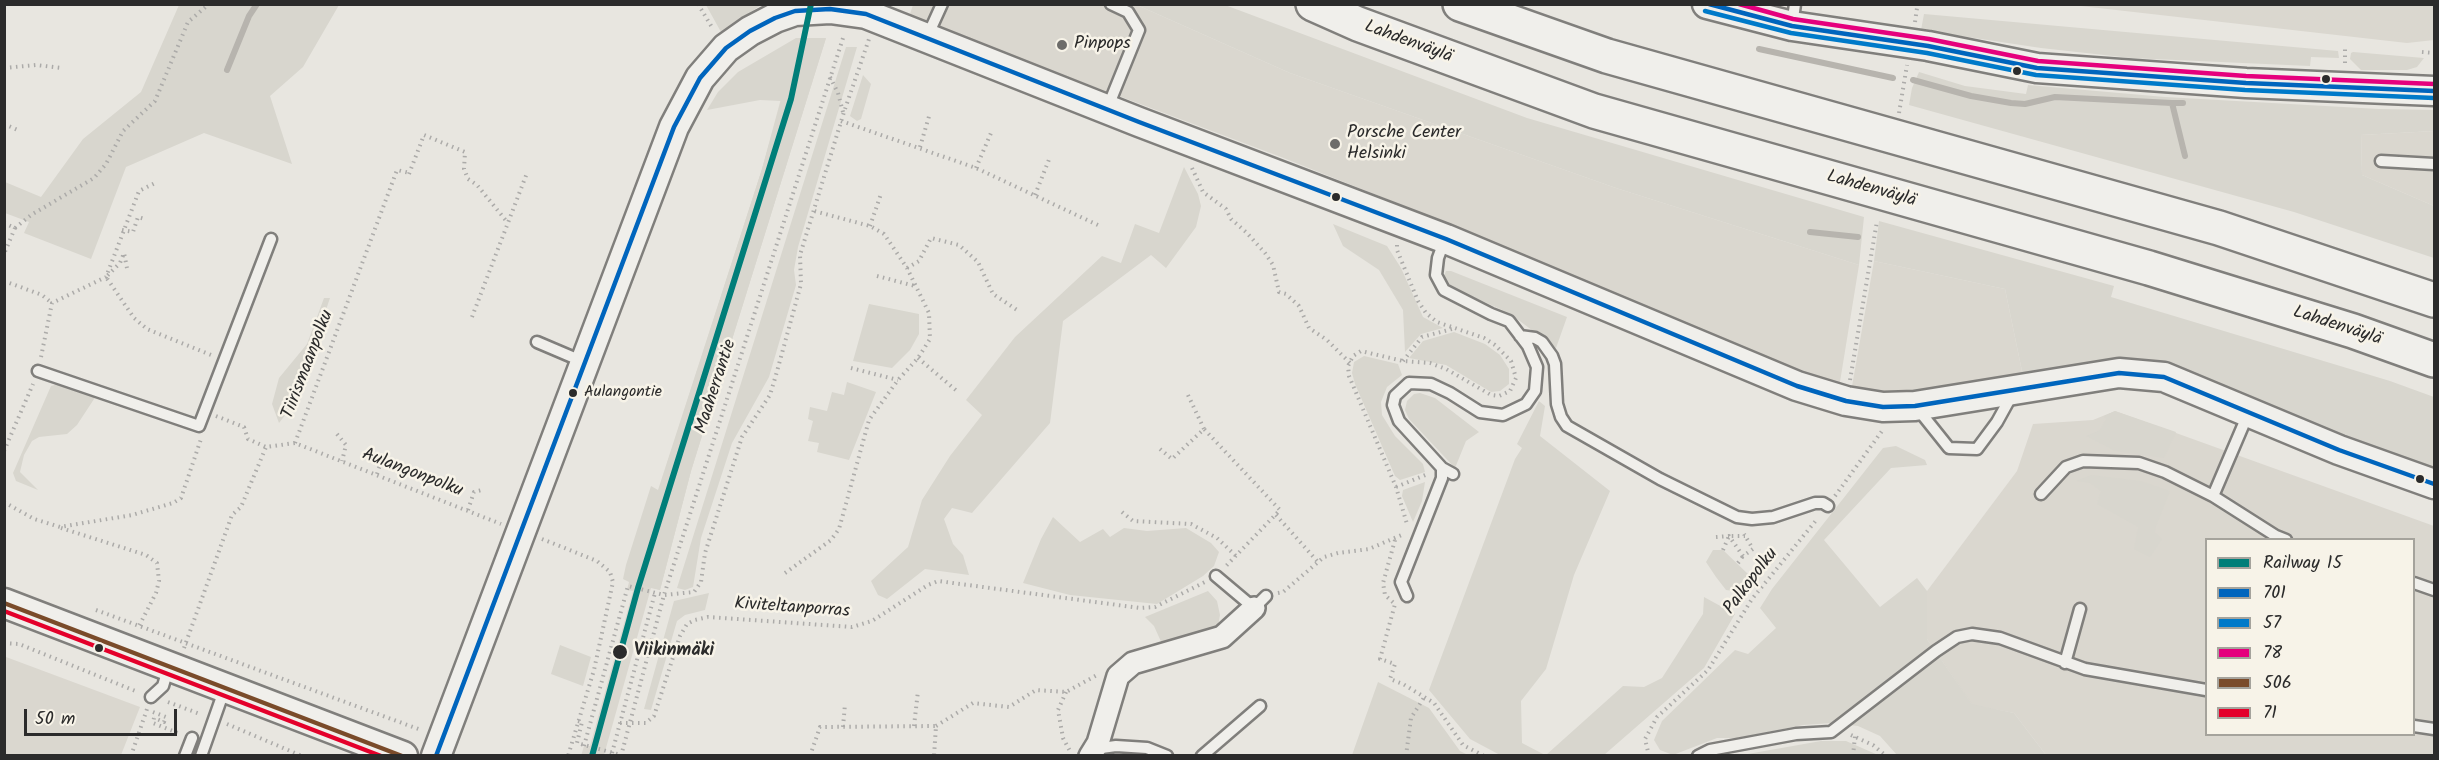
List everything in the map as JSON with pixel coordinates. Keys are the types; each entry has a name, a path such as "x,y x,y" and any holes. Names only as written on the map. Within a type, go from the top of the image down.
{"highway":[{"name":"Lahdenväylä","path":"1313,4 1358,24 1594,111 2149,268 2353,331 2434,360"},
{"path":"1460,4 1607,56 2219,228 2434,300"}],"street":[{"path":"1707,4 1793,15 2037,68 2246,83 2434,91"},
{"path":"431,744 528,534 585,362 674,127 700,78 726,48 750,31 795,11 830,9 847,20 866,14 1107,110 1446,239 1797,386 1864,405 1916,406 2119,373 2164,377 2248,414 2434,484"},
{"path":"1092,752 1118,676 1132,663 1222,636 1260,602"},
{"path":"4,603 403,756"}],"lane":[{"path":"927,37 942,4"},
{"path":"1107,110 1139,30 1128,12 1111,4"},
{"path":"2381,160 2434,164"},
{"path":"38,371 199,426 271,239"},
{"path":"1446,239 1438,258 1436,275 1444,290 1509,321 1528,346 1537,367 1535,391 1526,404 1503,415 1480,412 1431,384 1409,384 1395,396 1393,405 1399,421 1442,468 1453,474"},
{"path":"1520,336 1535,338 1542,342 1552,356 1556,364 1557,404 1567,426 1660,479 1733,515 1752,519 1773,517 1815,503 1828,506"},
{"path":"537,342 585,362"},
{"path":"1916,406 1949,448 1977,449 1997,422 2014,390"},
{"path":"2213,496 2248,414"},
{"path":"2041,494 2066,467 2084,460 2139,463 2165,472 2213,496 2281,538"},
{"path":"1407,596 1401,582 1442,478 1442,468"},
{"path":"1216,576 1260,602"},
{"path":"2415,583 2434,591"},
{"path":"2065,663 2080,609"},
{"path":"1698,756 1710,750 1796,734 1831,732 1957,637 1972,634 2000,638 2085,669 2205,690"},
{"path":"151,697 163,686 169,665"},
{"path":"201,756 226,687"},
{"path":"1202,756 1260,706"},
{"path":"2415,726 2434,729"},
{"path":"185,756 192,738"},
{"path":"1092,752 1116,746 1148,748 1167,756"}],"path":[{"path":"4,254 15,228 31,215 94,178 106,164 123,131 155,101 188,22 209,4"},
{"path":"698,4 717,35"},
{"path":"1916,16 1917,8"},
{"name":"Maaherrantie","path":"621,755 664,595 847,20"},
{"path":"584,746 628,586 664,595 694,592 701,582 705,553 742,437 770,395 801,284 800,255 841,121 871,36"},
{"path":"2345,47 2345,64"},
{"path":"2422,52 2434,53"},
{"path":"1899,113 1908,62"},
{"path":"4,68 36,64 62,68"},
{"path":"830,77 844,112"},
{"path":"920,147 930,113"},
{"path":"841,121 976,168 1100,226"},
{"path":"4,124 20,131"},
{"path":"976,168 991,133"},
{"name":"Tiirismaanpolku","path":"266,447 295,443 398,170 410,174 424,135 465,152 464,169 468,179 477,185 508,223"},
{"path":"1035,195 1050,157"},
{"path":"1189,162 1203,192 1226,209 1231,219 1246,232 1273,265 1276,276 1275,285 1279,292 1286,294 1299,306 1309,328 1327,340 1350,363"},
{"path":"472,316 527,172"},
{"path":"106,277 122,230 139,191 157,182"},
{"path":"870,226 881,194"},
{"path":"785,573 831,540 839,529 869,420 898,380 918,358 930,339 929,314 907,268 884,234 870,226 814,211"},
{"path":"122,230 133,232 138,217 145,219"},
{"path":"1852,371 1877,221"},
{"path":"4,224 15,228"},
{"path":"907,268 919,261 931,238 959,245 978,262 993,294 1017,309"},
{"path":"52,303 106,277 120,263 124,253 127,268"},
{"path":"877,276 915,286"},
{"path":"106,277 134,318 147,329 224,360"},
{"path":"4,281 42,295 52,303"},
{"path":"4,451 38,371 52,303"},
{"path":"1403,361 1422,337 1453,329"},
{"path":"918,358 958,392"},
{"path":"851,368 898,380"},
{"path":"1122,512 1133,521 1191,524 1217,538 1237,556 1280,510 1204,429 1188,395"},
{"path":"185,642 232,515 242,507 266,447 248,439 244,427 224,420"},
{"name":"Palkopolku","path":"1649,756 1645,739 1657,717 1708,670 1752,599 1828,506 1888,423"},
{"path":"60,527 132,515 173,503 181,498 201,439 199,426"},
{"path":"1160,449 1172,459 1204,429"},
{"path":"337,435 346,445 342,461"},
{"name":"Aulangonpolku","path":"295,443 597,561 610,572 613,582 594,670 568,756"},
{"path":"377,474 384,453"},
{"path":"468,510 474,492 482,490"},
{"path":"4,502 34,519 146,555 157,563 158,587 139,626"},
{"path":"1276,514 1318,562"},
{"path":"1733,515 1753,549 1738,563"},
{"path":"1723,550 1729,536"},
{"path":"1729,536 1743,556"},
{"path":"1716,537 1745,536"},
{"path":"1395,539 1383,583 1385,595 1395,604 1380,659 1395,664 1390,679 1425,696 1434,703 1463,744 1484,756"},
{"name":"Kiviteltanporras","path":"628,724 646,723 654,716 680,636 687,624 695,620 708,617 852,627 872,621 928,585 939,581 1140,608 1155,608 1216,576"},
{"path":"612,753 655,594"},
{"path":"92,608 185,642 431,744"},
{"path":"810,756 820,727 936,726 974,703 1009,707 1036,690 1066,692 1099,674 1111,673 1118,676"},
{"path":"914,726 918,691"},
{"path":"1066,692 1058,710 1063,738 1073,756"},
{"path":"1406,756 1411,718 1425,696"},
{"path":"131,756 151,697"},
{"path":"843,727 845,704"},
{"path":"147,710 166,717 164,722 154,718 153,723 192,738"},
{"path":"578,721 582,722 577,743 621,755"},
{"path":"621,723 628,724"},
{"path":"934,756 936,726"},
{"path":"1831,732 1854,736 1873,745 1886,756"},
{"path":"1853,756 1854,736"}],"shaded area":[{"path":"179,5 339,5 303,67 270,96 292,164 204,133 126,167 91,259 24,233 29,222 5,213 5,182 41,197 83,139 141,92"},
{"path":"706,5 761,5 721,32"},
{"path":"913,5 1137,5 1290,73 1616,188 1859,265 1839,388 1432,217 1281,157 909,17"},
{"path":"1137,5 1225,5 1527,118 1864,217 1859,265 1616,188 1290,73"},
{"path":"2072,5 2434,5 2434,40 2407,43"},
{"path":"1924,14 2338,51 2339,58 2311,57 2310,66 2131,58 2041,48 1921,30"},
{"path":"796,38 826,38 691,471 660,590 629,582 623,579 626,565 651,486 658,490 762,169 781,101 760,100 707,110 718,92 738,72"},
{"path":"826,38 691,471 660,590 651,588 604,755 581,756 584,746 590,746 633,591 627,590 629,582 762,169 790,65"},
{"path":"846,47 857,47 798,247 794,270 796,285 769,377 732,443 701,538 693,587 685,590 677,588"},
{"path":"2353,52 2424,58 2417,67 2407,70 2361,70 2350,59"},
{"path":"1919,72 1965,86 2026,94 2028,85 2165,97 2434,110 2434,131 2361,135 2362,175 2434,206 2434,258 2294,212 1909,105 1912,88"},
{"path":"863,75 871,84 861,119 857,121 850,116"},
{"path":"2434,131 2434,206 2362,175 2361,135"},
{"path":"1184,167 1198,194 1201,206 1196,227 1166,268 1151,255 1063,321 1050,423 972,513 952,508 944,519 953,544 963,555 969,575 925,569 887,599 878,595 871,581 908,547 922,500 950,456 982,415 966,400 1015,337 1102,256 1121,263 1135,224 1159,233"},
{"path":"1879,221 2114,286 2111,297 2390,381 2434,397 2434,473 2190,377 2023,376 2005,289 1874,261"},
{"path":"1333,224 1387,246 1401,268 1423,317 1443,328 1421,334 1405,352 1403,310 1379,270 1343,246"},
{"path":"1874,261 2005,289 2023,376 1905,397 1851,392"},
{"path":"1446,271 1567,317 1556,348 1509,313 1451,287 1444,276"},
{"path":"324,298 330,298 294,404 279,423 272,404 279,378 307,344"},
{"path":"869,304 919,314 919,334 910,350 892,368 853,361"},
{"path":"1454,332 1485,344 1500,355 1509,369 1509,384 1500,391 1491,392 1446,365 1409,358 1423,341"},
{"path":"1364,356 1398,364 1402,375 1387,387 1381,402 1382,415 1395,436 1423,464 1425,472 1400,480 1395,476 1352,373 1354,362"},
{"path":"847,382 876,392 849,460 817,452 819,443 808,441 813,421 808,419 810,407 827,411 832,392 844,395"},
{"path":"58,384 96,396 77,425 67,434 39,437 32,441 24,455 20,472 38,490 16,481 13,473 51,386"},
{"path":"1420,393 1435,398 1479,432 1466,441 1455,468 1409,419 1405,410 1407,401 1414,394"},
{"path":"1539,401 1545,406 1540,436 1610,491 1574,575 1546,669 1521,701 1522,743 1545,755 1500,755 1470,739 1429,690 1515,459 1522,448 1517,444"},
{"path":"2115,411 2434,526 2434,755 2046,755 2014,713 1972,705 1927,639 1927,591 2017,471 2033,424 2093,420"},
{"path":"2115,411 2176,432 2164,458 2115,451 2086,436 2100,430 2106,419 2104,416"},
{"path":"1896,446 1925,460 1927,465 1891,468 1824,540 1880,607 1917,578 1927,591 1927,639 1972,704 2014,713 2046,755 1897,755 1880,736 1858,726 1832,723 1803,725 1737,738 1717,738 1673,755 1660,750 1654,740 1662,721 1735,650 1748,654 1776,628 1760,608 1772,589 1883,448"},
{"path":"2091,475 2141,481 2170,491 2156,526 2155,533 2162,539 2150,557 2134,549 2138,527 2097,504 2101,491 2090,483 2076,481"},
{"path":"1425,482 1422,501 1413,522 1402,496 1403,490"},
{"path":"1053,517 1080,542 1103,529 1110,537 1124,528 1147,531 1186,528 1211,543 1219,552 1214,566 1203,576 1157,604 1070,595 1023,583 1041,539"},
{"path":"1713,550 1723,550 1749,575 1741,592 1726,590 1706,562"},
{"path":"1208,591 1217,601 1220,615 1218,626 1163,646 1154,626 1145,617"},
{"path":"709,593 705,610 685,615 677,621 651,710 644,709 674,601"},
{"path":"1704,597 1735,614 1704,668 1604,755 1546,755 1623,686 1644,687 1662,678 1703,614"},
{"path":"560,645 591,657 583,686 551,674"},
{"path":"6,657 140,707 121,755 5,755"},
{"path":"1378,682 1429,708 1460,751 1468,755 1352,755"},
{"path":"1821,741 1846,741 1878,755 1742,755"}],"waterway":[{"path":"227,70 249,16 257,4"},
{"path":"1759,49 1893,78"},
{"path":"1913,80 1971,96 2011,103 2025,104 2055,97 2172,103 2185,156"},
{"path":"2172,103 2183,103"},
{"path":"1810,232 1858,237"}],"rail line":[{"name":"15","path":"592,756 638,588 791,99 811,4"}],"transit line":[{"name":"701","path":"1709,4 1792,26 1928,46 2037,68 2246,83 2434,91"},
{"name":"78","path":"1739,4 1793,19 1929,39 2038,61 2246,76 2434,84"},
{"name":"701","path":"436,756 674,127 700,78 726,48 750,31 795,11 830,9 866,14 1139,122 1446,239 1797,386 1846,401 1883,407 1915,406 2119,373 2164,377 2339,450 2434,484"},
{"name":"57","path":"1705,11 1791,33 1927,53 2036,75 2245,90 2434,98"},
{"name":"506","path":"4,603 402,756"},
{"name":"71","path":"4,611 381,756"}],"place":[{"name":"Pinpops","path":"1062,45"},
{"name":"Porsche Center Helsinki","path":"1335,144"},
{"name":"Aulangontie","path":"573,393"},
{"name":"Viikinmäki","path":"620,652"}]}
